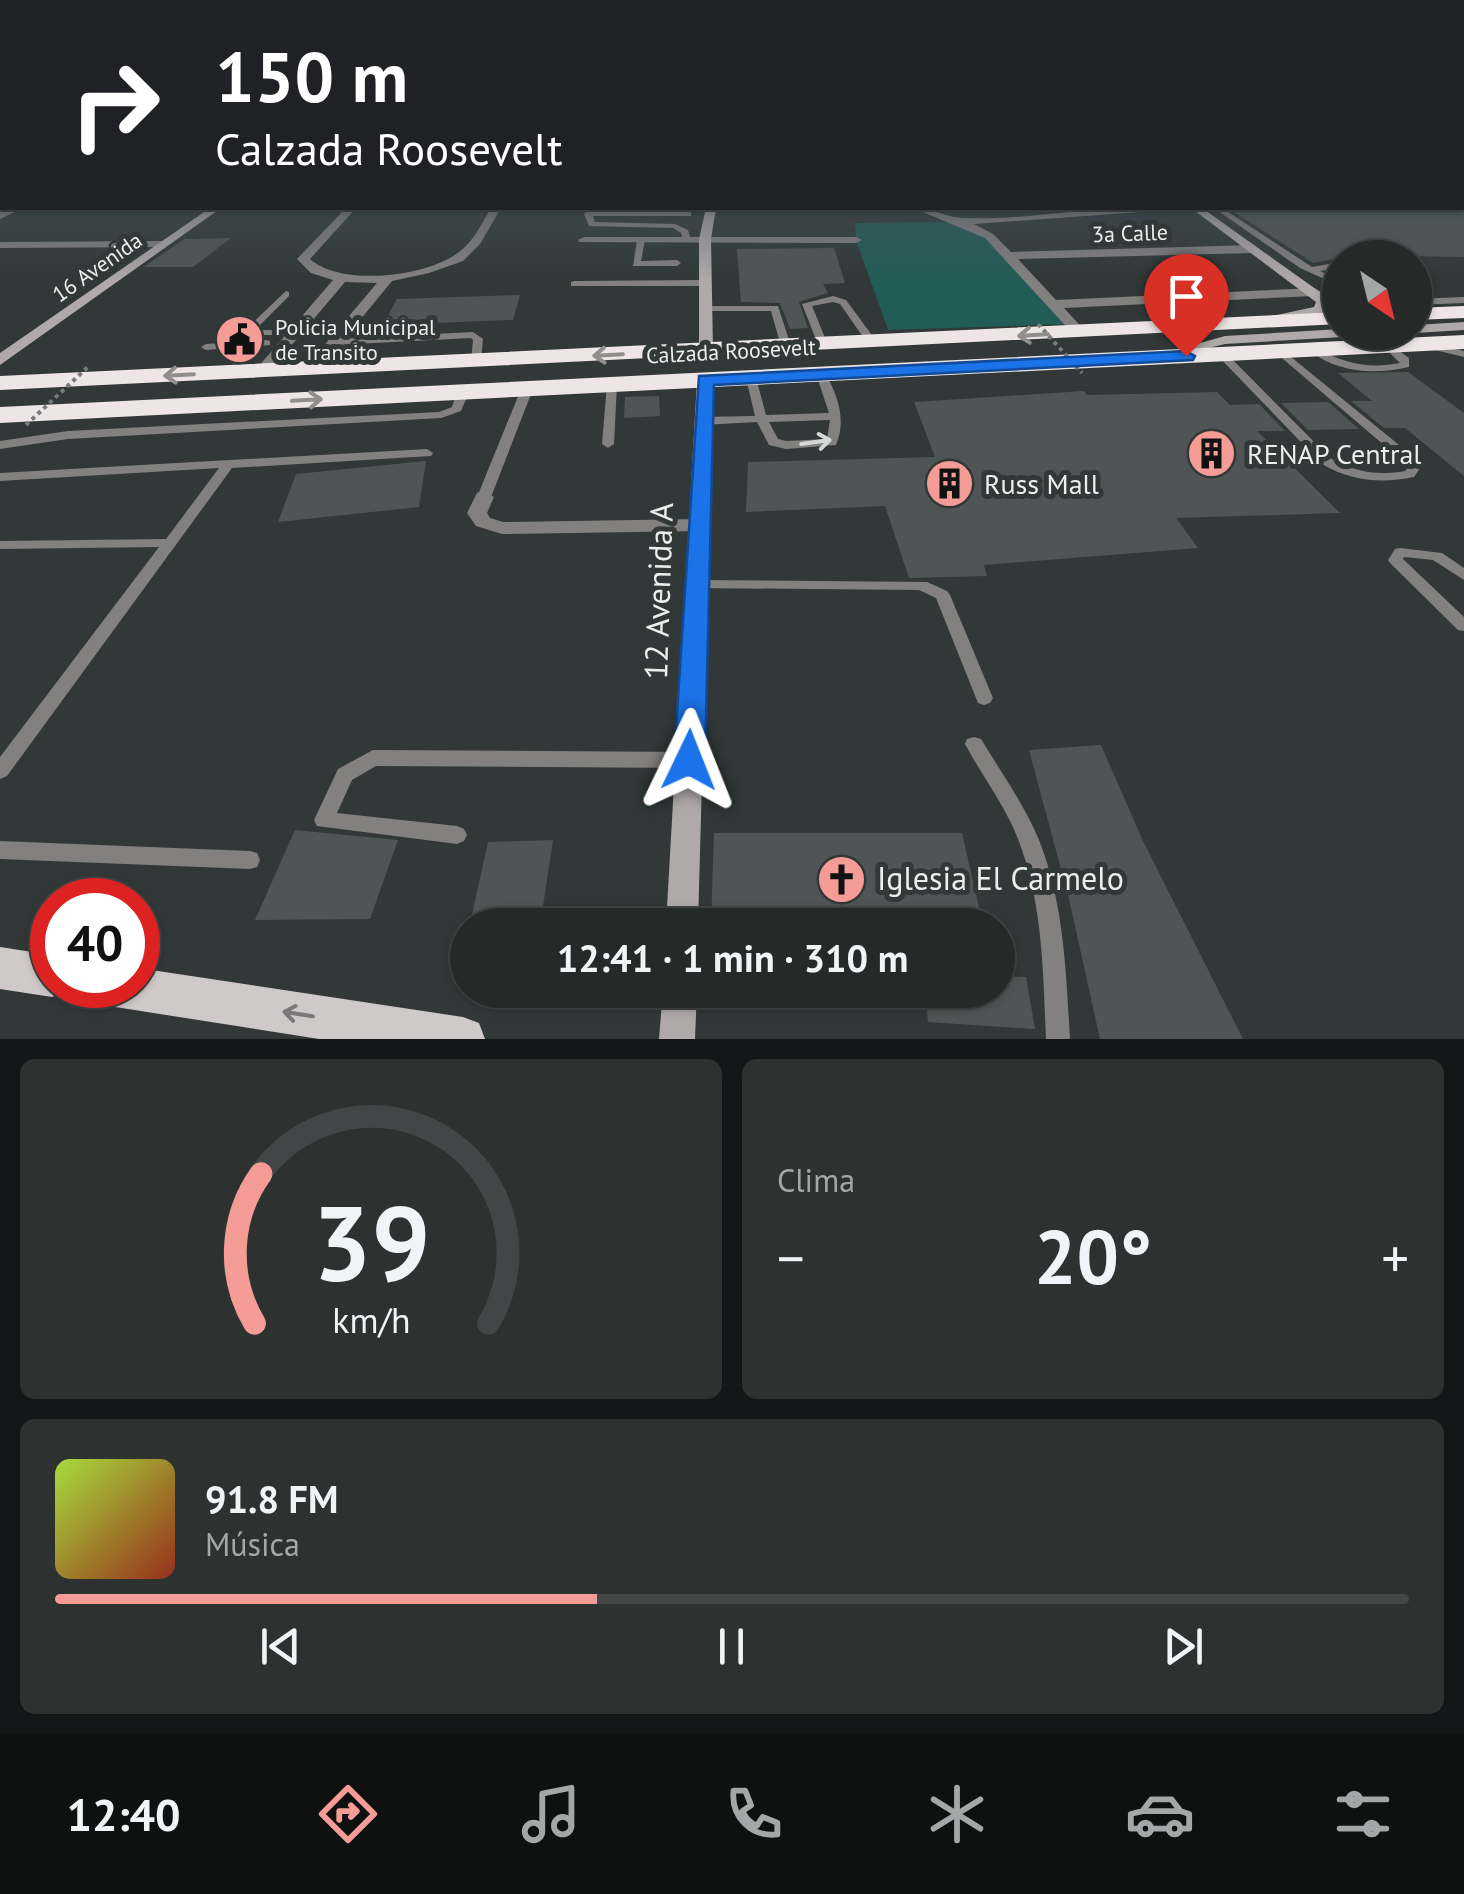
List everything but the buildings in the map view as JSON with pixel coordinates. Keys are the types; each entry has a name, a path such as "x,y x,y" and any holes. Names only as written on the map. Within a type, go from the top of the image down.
{"highway":[{"path":"1432,309 1464,312"},
{"name":"Calzada Roosevelt","path":"0,383 1080,333 1322,315"},
{"name":"Calzada Roosevelt","path":"1432,338 1464,342"},
{"name":"Calzada Roosevelt","path":"0,415 1152,358 1223,347 1280,352 1322,350"}],"main road":[{"path":"0,968 30,973"},
{"path":"160,993 464,1039"}],"street":[{"name":"16 Avenida","path":"0,343 194,210"},
{"name":"16 Avenida","path":"0,360 213,210"},
{"path":"349,210 310,248 303,259 310,270 342,278 388,278 439,266 463,256 495,210"},
{"path":"706,350 704,240 710,210"},
{"path":"924,210 988,236 1080,333"},
{"path":"961,222 1126,210"},
{"path":"1199,210 1314,292 1322,302"},
{"path":"584,240 856,240"},
{"path":"0,246 164,244"},
{"path":"310,248 324,261 376,269 412,266 474,244"},
{"name":"3a Calle","path":"1009,256 1252,249"},
{"path":"263,370 342,278"},
{"path":"314,368 388,278"},
{"path":"1053,304 1314,292"},
{"path":"1432,334 1464,326"},
{"path":"1223,347 1322,336"},
{"name":"12 Avenida A","path":"683,908 705,380"},
{"path":"484,497 477,514 483,522 502,528 700,525"},
{"path":"678,1039 679,1008"}],"lane":[{"path":"1221,210 1303,266 1322,273"},
{"path":"687,240 685,232 675,226 588,222 591,211 688,214"},
{"path":"641,240 636,264 677,263"},
{"path":"1314,269 1322,269"},
{"path":"574,284 704,282"},
{"path":"286,294 248,333 291,338"},
{"path":"824,345 807,304 832,299 843,302 872,342"},
{"path":"1432,306 1464,300"},
{"path":"704,309 774,308 786,346"},
{"path":"335,342 472,335 478,338 476,360"},
{"path":"206,347 291,338"},
{"path":"1432,342 1464,354"},
{"path":"1223,347 1317,452 1340,470 1388,478 1409,474 1414,468 1411,461 1280,352"},
{"path":"751,378 762,420 774,442 815,444 832,442 836,416 821,374"},
{"path":"608,444 612,384"},
{"path":"484,497 527,389"},
{"path":"0,445 68,435 441,415 457,410 463,392"},
{"path":"68,435 93,410"},
{"path":"702,421 836,416"},
{"path":"0,477 426,453"},
{"path":"0,771 228,465"},
{"path":"0,545 170,543"},
{"path":"1464,575 1437,556 1400,552 1395,560 1464,626"},
{"path":"696,585 922,584 942,595 984,698"},
{"path":"974,744 1012,806 1036,859 1052,951 1058,1039"},
{"path":"457,835 324,820 345,775 361,762 374,758 689,760"},
{"path":"0,850 250,860"}],"path":[{"path":"1038,324 1082,373"},
{"path":"26,426 90,366"}],"shaded area":[{"path":"961,222 978,230 1072,324 888,330 856,240 855,223"}],"place":[{"name":"Policia Municipal de Transito","path":"240,340"},
{"name":"RENAP Central","path":"1212,454"},
{"name":"Russ Mall","path":"949,484"},
{"name":"Iglesia El Carmelo","path":"842,879"}],"route":[{"path":"689,760 705,380 1186,356"}]}
